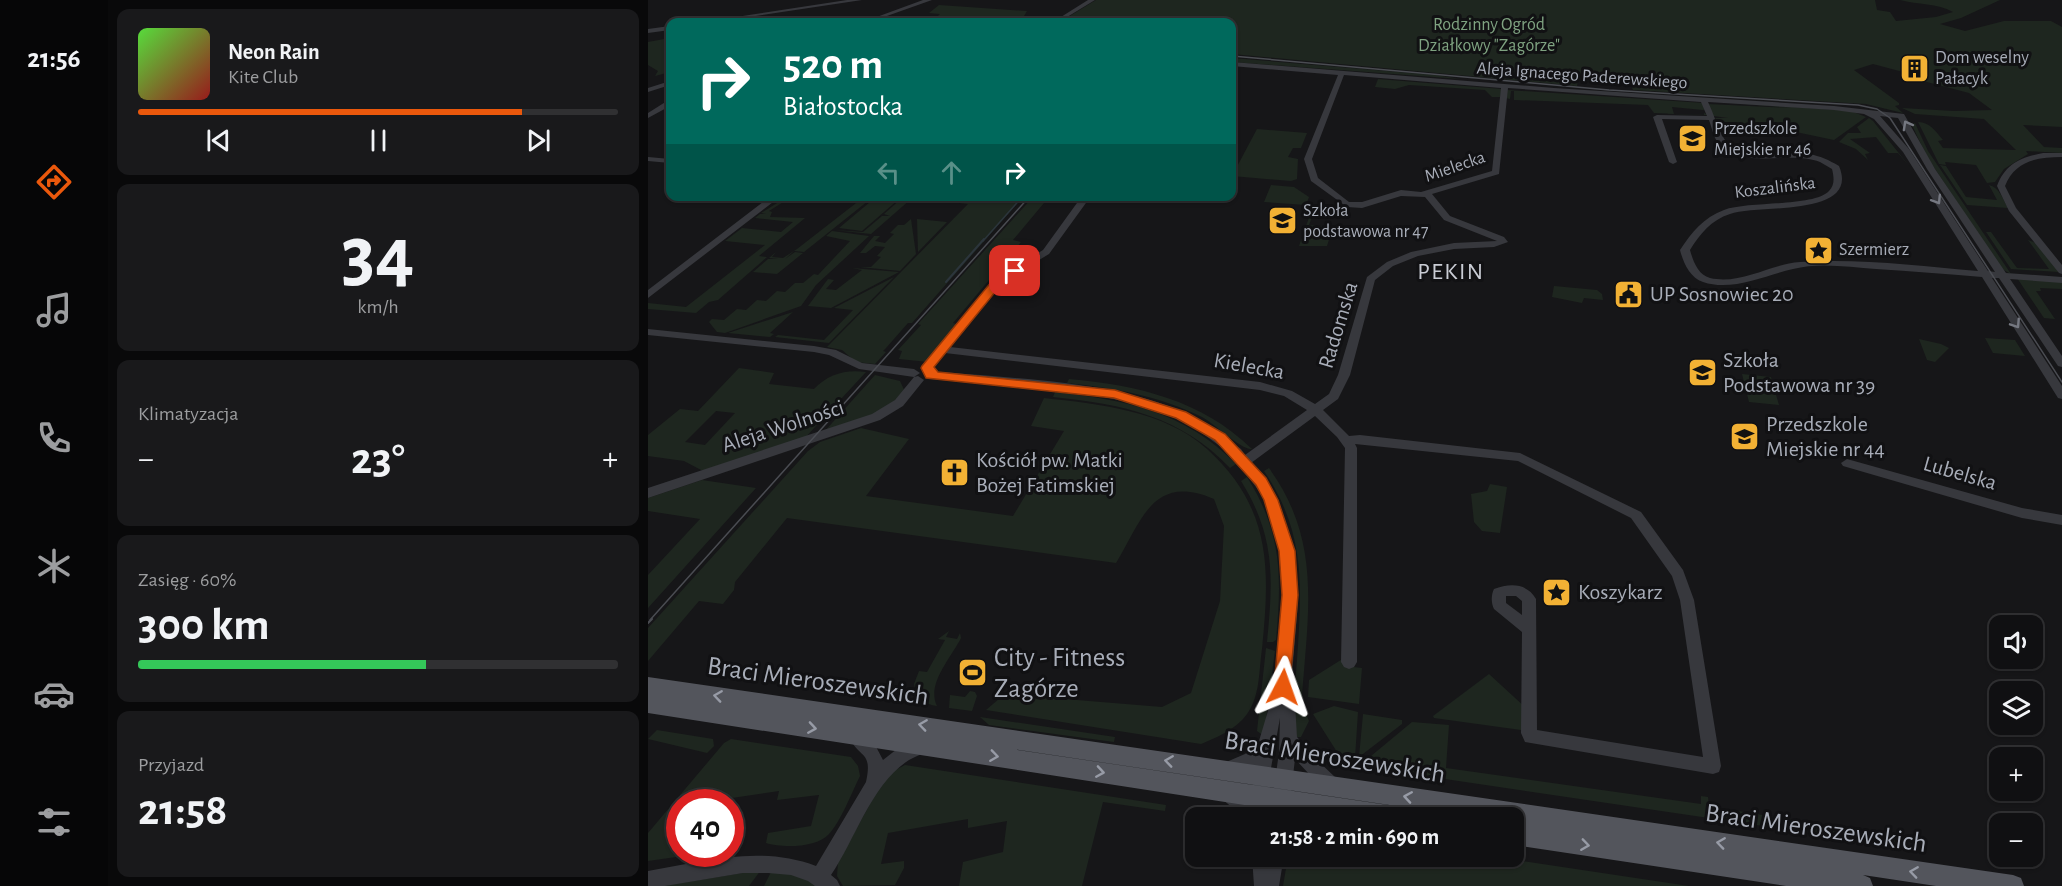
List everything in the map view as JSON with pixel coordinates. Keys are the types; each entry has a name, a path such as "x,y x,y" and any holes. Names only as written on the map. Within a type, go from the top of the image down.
{"main road":[{"name":"Braci Mieroszewskich","path":"648,686 1224,780 1273,793 1329,796 2013,886"},
{"name":"Braci Mieroszewskich","path":"648,704 930,746 1224,780"},
{"name":"Braci Mieroszewskich","path":"1329,796 1366,807"},
{"name":"Braci Mieroszewskich","path":"1524,835 1862,886"}],"street":[{"path":"734,18 859,0"},
{"path":"877,18 929,0"},
{"path":"1063,18 1092,0"},
{"path":"648,31 666,29"},
{"name":"Aleja Ignacego Paderewskiego","path":"1236,64 1505,86 1859,110 1905,119 1926,160 2062,364"},
{"name":"Mielecka","path":"1342,72 1308,155 1312,177 1350,206 1362,205 1401,193 1413,196 1426,193 1496,172 1505,86"},
{"path":"648,90 666,83"},
{"name":"Koszalińska","path":"1704,100 1726,147 1739,152 1810,157 1826,161 1836,168 1838,183 1832,195 1823,199 1734,207 1704,222 1685,250 1692,269 1705,280 1731,282 1812,263 1839,262 2062,280"},
{"path":"648,116 666,105"},
{"path":"1881,115 2062,396"},
{"path":"1673,162 1657,117 1711,118"},
{"path":"2062,155 2030,156 2003,178 2001,186 2008,203 2062,271"},
{"path":"648,159 666,161"},
{"name":"Radomska","path":"1245,461 1328,402 1338,389 1370,279 1377,273 1427,251 1503,242 1501,239 1447,218 1426,193"},
{"path":"648,296 771,201"},
{"path":"929,372 942,349 1000,280 1046,252 1083,201"},
{"path":"649,332 814,349 832,352 859,366 916,376 929,372 1101,392 1134,398 1171,411 1204,426 1220,437 1245,461 1271,500 1287,551 1290,595 1283,687 1276,703 1269,741 1273,793"},
{"name":"Kielecka","path":"942,349 1260,386 1292,395 1348,440"},
{"name":"Aleja Wolności","path":"648,493 876,417 899,403 916,376"},
{"path":"1349,662 1352,466 1348,440 1360,439 1520,457 1636,515 1678,574 1687,600 1713,766 1531,737 1529,733 1528,629"},
{"name":"Lubelska","path":"1847,464 2022,513 2062,519"},
{"path":"1265,807 1273,793 1290,741 1288,705 1283,687"},
{"path":"648,880 772,862 793,865 825,881 838,851 872,788 877,771 875,758 866,743 853,735"},
{"path":"1248,807 1224,780 1251,760 1269,741"},
{"path":"1290,741 1310,765 1329,796 1318,807"},
{"path":"872,788 900,756 912,750 930,746"},
{"path":"1263,886 1271,867"}],"green space":[{"name":"Rodzinny Ogród Działkowy \"Zagórze\"","path":"1096,0 1875,0 1877,10 1890,12 1896,21 1936,17 1953,12 1940,7 1900,0 2000,0 1961,18 1940,24 1965,31 2004,21 2051,21 2062,27 2062,127 2023,125 2044,147 2062,148 2062,153 2026,151 2028,154 2004,169 1995,182 1987,183 1976,165 1945,162 1946,165 1939,164 1918,122 1926,124 1935,131 1943,140 1938,141 1943,148 2016,150 1984,119 1915,114 1902,108 1954,111 1992,110 1969,93 1900,75 1903,72 1873,64 1854,70 1899,103 1895,106 1903,113 1866,104 1633,90 1630,84 1578,80 1577,86 1236,54 1236,18 1067,18"},
{"path":"939,5 1027,11 1024,16 1045,18 936,18 940,14 929,13"},
{"path":"666,39 666,73 655,76 658,71 648,65 648,42"},
{"path":"1236,58 1435,75 1461,79 1236,62"},
{"path":"1378,79 1502,89 1500,97 1492,97 1485,90 1409,85 1395,89 1375,87"},
{"path":"1507,90 1704,103 1706,109 1672,107 1674,114 1654,113 1648,105 1514,100 1514,91 1511,91 1510,99 1506,98"},
{"path":"1720,102 1851,111 1866,117 1834,140 1796,132 1725,128 1715,118 1728,118 1713,116 1708,104 1792,108"},
{"path":"1869,118 1910,167 1898,153 1888,153 1876,137 1850,139 1870,153 1865,154 1868,160 1856,149 1839,142 1848,133 1861,133 1857,127"},
{"path":"1915,123 1928,151 2011,274 2002,269 1927,157 1912,125"},
{"path":"1257,129 1307,133 1301,148 1293,148 1288,157 1298,159 1297,179 1291,181 1236,176 1236,168"},
{"path":"1940,165 1946,166 1966,197 1997,200 1989,185 1998,191 2008,208 1967,205"},
{"path":"1271,185 1294,187 1309,197 1306,205 1264,202"},
{"path":"780,201 785,201 769,211 772,212 770,217 805,218 759,256 767,257 718,300 709,302 696,313 648,309 648,303 686,307 765,245 725,241 742,228 781,232 793,222 755,218 760,214 766,214 761,213"},
{"path":"859,201 868,201 804,252 794,251 785,259 795,252 803,253 777,274 753,272 768,259 778,259 769,258 776,252 772,257 783,258"},
{"path":"871,201 897,201 862,231 839,228"},
{"path":"899,201 909,201 871,234 834,230 863,232 882,216 890,216 884,214"},
{"path":"943,201 1019,201 912,323 908,323 883,351 886,352 875,364 856,362 842,350 827,347 968,204"},
{"path":"1029,201 1046,201 1013,240 1021,242 953,323 959,325 928,362 899,359 902,351 898,350 921,325 918,324"},
{"path":"1312,209 1315,209 1309,225 1333,227 1327,246 1299,246"},
{"path":"911,219 916,254 900,271 860,267 871,267 881,257 877,256 885,247 875,246 866,253 860,253 874,236 880,236 875,241 885,243 894,234 890,233 898,225 904,225"},
{"path":"917,219 947,222 918,252"},
{"path":"832,231 869,236 816,285 801,306 725,333 717,332 709,322 712,319 724,320 737,309 746,310 757,300 766,301 777,291 785,292 795,283 803,283 814,274 818,275 850,241 826,236"},
{"path":"1986,232 1991,232 2017,268 2049,269 2028,240 2036,243 2059,272 2011,269"},
{"path":"852,268 899,272 831,308 808,306 828,279 834,280 826,289 836,290 862,270"},
{"path":"894,277 829,343 775,337 778,335 824,340 853,310 834,308"},
{"path":"2017,278 2062,282 2062,289 2040,288 2041,291 2036,291 2055,319 2044,318"},
{"path":"1554,286 1597,290 1602,294 1603,300 1584,298 1582,303 1552,297"},
{"path":"793,312 770,333 774,334 770,337 728,333"},
{"path":"1985,338 2015,340 2025,356 1993,353"},
{"path":"1919,339 1949,348 1935,362 1927,360"},
{"path":"739,368 774,373 769,384 814,389 831,376 851,371 866,372 803,440 703,471 684,461 648,456 648,435 680,409 698,411","holes":["716,411 735,413 705,445 685,442"]},
{"path":"1742,374 1771,377 1779,405 1749,402"},
{"path":"875,375 900,381 905,392 878,414 824,432"},
{"path":"1069,379 1119,386 1167,398 1212,418 1252,449 1241,445 1207,420 1186,410 1136,394 1067,383"},
{"path":"1055,392 1106,399 1152,411 1196,432 1236,464 1230,468 1211,450 1191,436 1149,416 1103,404 1053,397"},
{"path":"1044,398 1108,406 1151,417 1171,425 1207,449 1228,471 1244,494 1255,517 1262,541 1266,592 1265,620 1253,704 1245,717 1228,731 1201,744 986,710 1000,698 1015,695 1162,707 1191,693 1220,601 1224,526 1214,499 1193,493 1177,492 1163,496 1152,505 1142,517 1116,563 787,518 735,582 734,590 723,604 699,601 648,661 648,628 808,451 820,442 861,428 909,439 866,496 1013,516 1064,431 1031,426"},
{"path":"1269,468 1286,495 1297,523 1308,578 1302,704 1309,721 1301,737 1297,737 1294,708 1300,609 1298,562 1288,517 1264,471"},
{"path":"1247,477 1267,517 1277,556 1279,596 1276,640 1273,642 1267,642 1271,579 1269,559 1261,521 1241,481"},
{"path":"702,480 756,488 648,608 648,575 700,519 648,511 648,498"},
{"path":"1490,484 1507,487 1500,533 1482,531 1474,522 1471,494 1487,491"},
{"path":"949,631 946,637 957,639 960,633 961,638 937,680 934,698 937,706 925,702 919,696 914,684 919,671 927,672 945,640 938,639"},
{"path":"1266,648 1275,651 1264,736 1257,731"},
{"path":"1344,658 1345,666 1362,668 1359,704 1308,697 1309,680"},
{"path":"1489,674 1526,708 1525,725 1521,730 1434,718 1433,716"},
{"path":"970,691 975,692 977,696 972,711 949,708 950,695 965,697"},
{"path":"1334,706 1358,712 1355,758 1349,764 1337,752 1313,714"},
{"path":"1363,714 1402,720 1402,724 1359,757"},
{"path":"980,717 1115,737 1114,742 989,725"},
{"path":"1412,722 1449,725 1446,768 1701,804 1701,796 1708,797 1709,806 1899,838 1899,846 1364,767 1365,761"},
{"path":"657,730 713,739 714,746 707,753 648,739"},
{"path":"731,739 851,757 858,766 860,776 842,814 824,839 799,846 766,843 768,833 811,826 819,795 777,800 779,791 744,796 744,789 685,789 724,743"},
{"path":"905,765 1166,805 1165,811 1103,802 1082,886 959,886 963,862 1003,852 1007,821 968,828 968,819 888,833 881,864 904,861 904,868 895,885 843,886 837,876 838,862 886,775"},
{"path":"666,812 666,858 648,861 648,833"},
{"path":"1524,861 1689,886 1283,886 1286,867 1524,867"},
{"path":"773,868 808,879 819,886 764,886"},
{"path":"761,870 749,886 663,886 674,884"}],"waterway":[{"path":"983,241 1019,201"},
{"path":"946,282 984,239"}],"tram line":[{"path":"1236,56 1609,90 1858,105 1877,109 1890,118 2062,382"},
{"path":"650,620 1026,201"},
{"path":"648,623 652,619"}],"place":[{"name":"Dom weselny Pałacyk","path":"1914,68"},
{"name":"Przedszkole Miejskie nr 46","path":"1693,139"},
{"name":"Szkoła podstawowa nr 47","path":"1282,221"},
{"name":"Szermierz","path":"1818,250"},
{"name":"UP Sosnowiec 20","path":"1629,294"},
{"name":"Szkoła Podstawowa nr 39","path":"1702,373"},
{"name":"Przedszkole Miejskie nr 44","path":"1745,437"},
{"name":"Kościół pw. Matki Bożej Fatimskiej","path":"955,473"},
{"name":"Koszykarz","path":"1557,592"},
{"name":"City - Fitness Zagórze","path":"973,673"}],"district":[{"name":"PEKIN","path":"1451,272"}],"route":[{"path":"1015,271 1003,277 996,284 942,349 927,368 931,370 931,375 1041,385 1134,398 1181,415 1220,437 1245,461 1261,482 1271,500 1287,551 1290,595 1283,687"}]}
